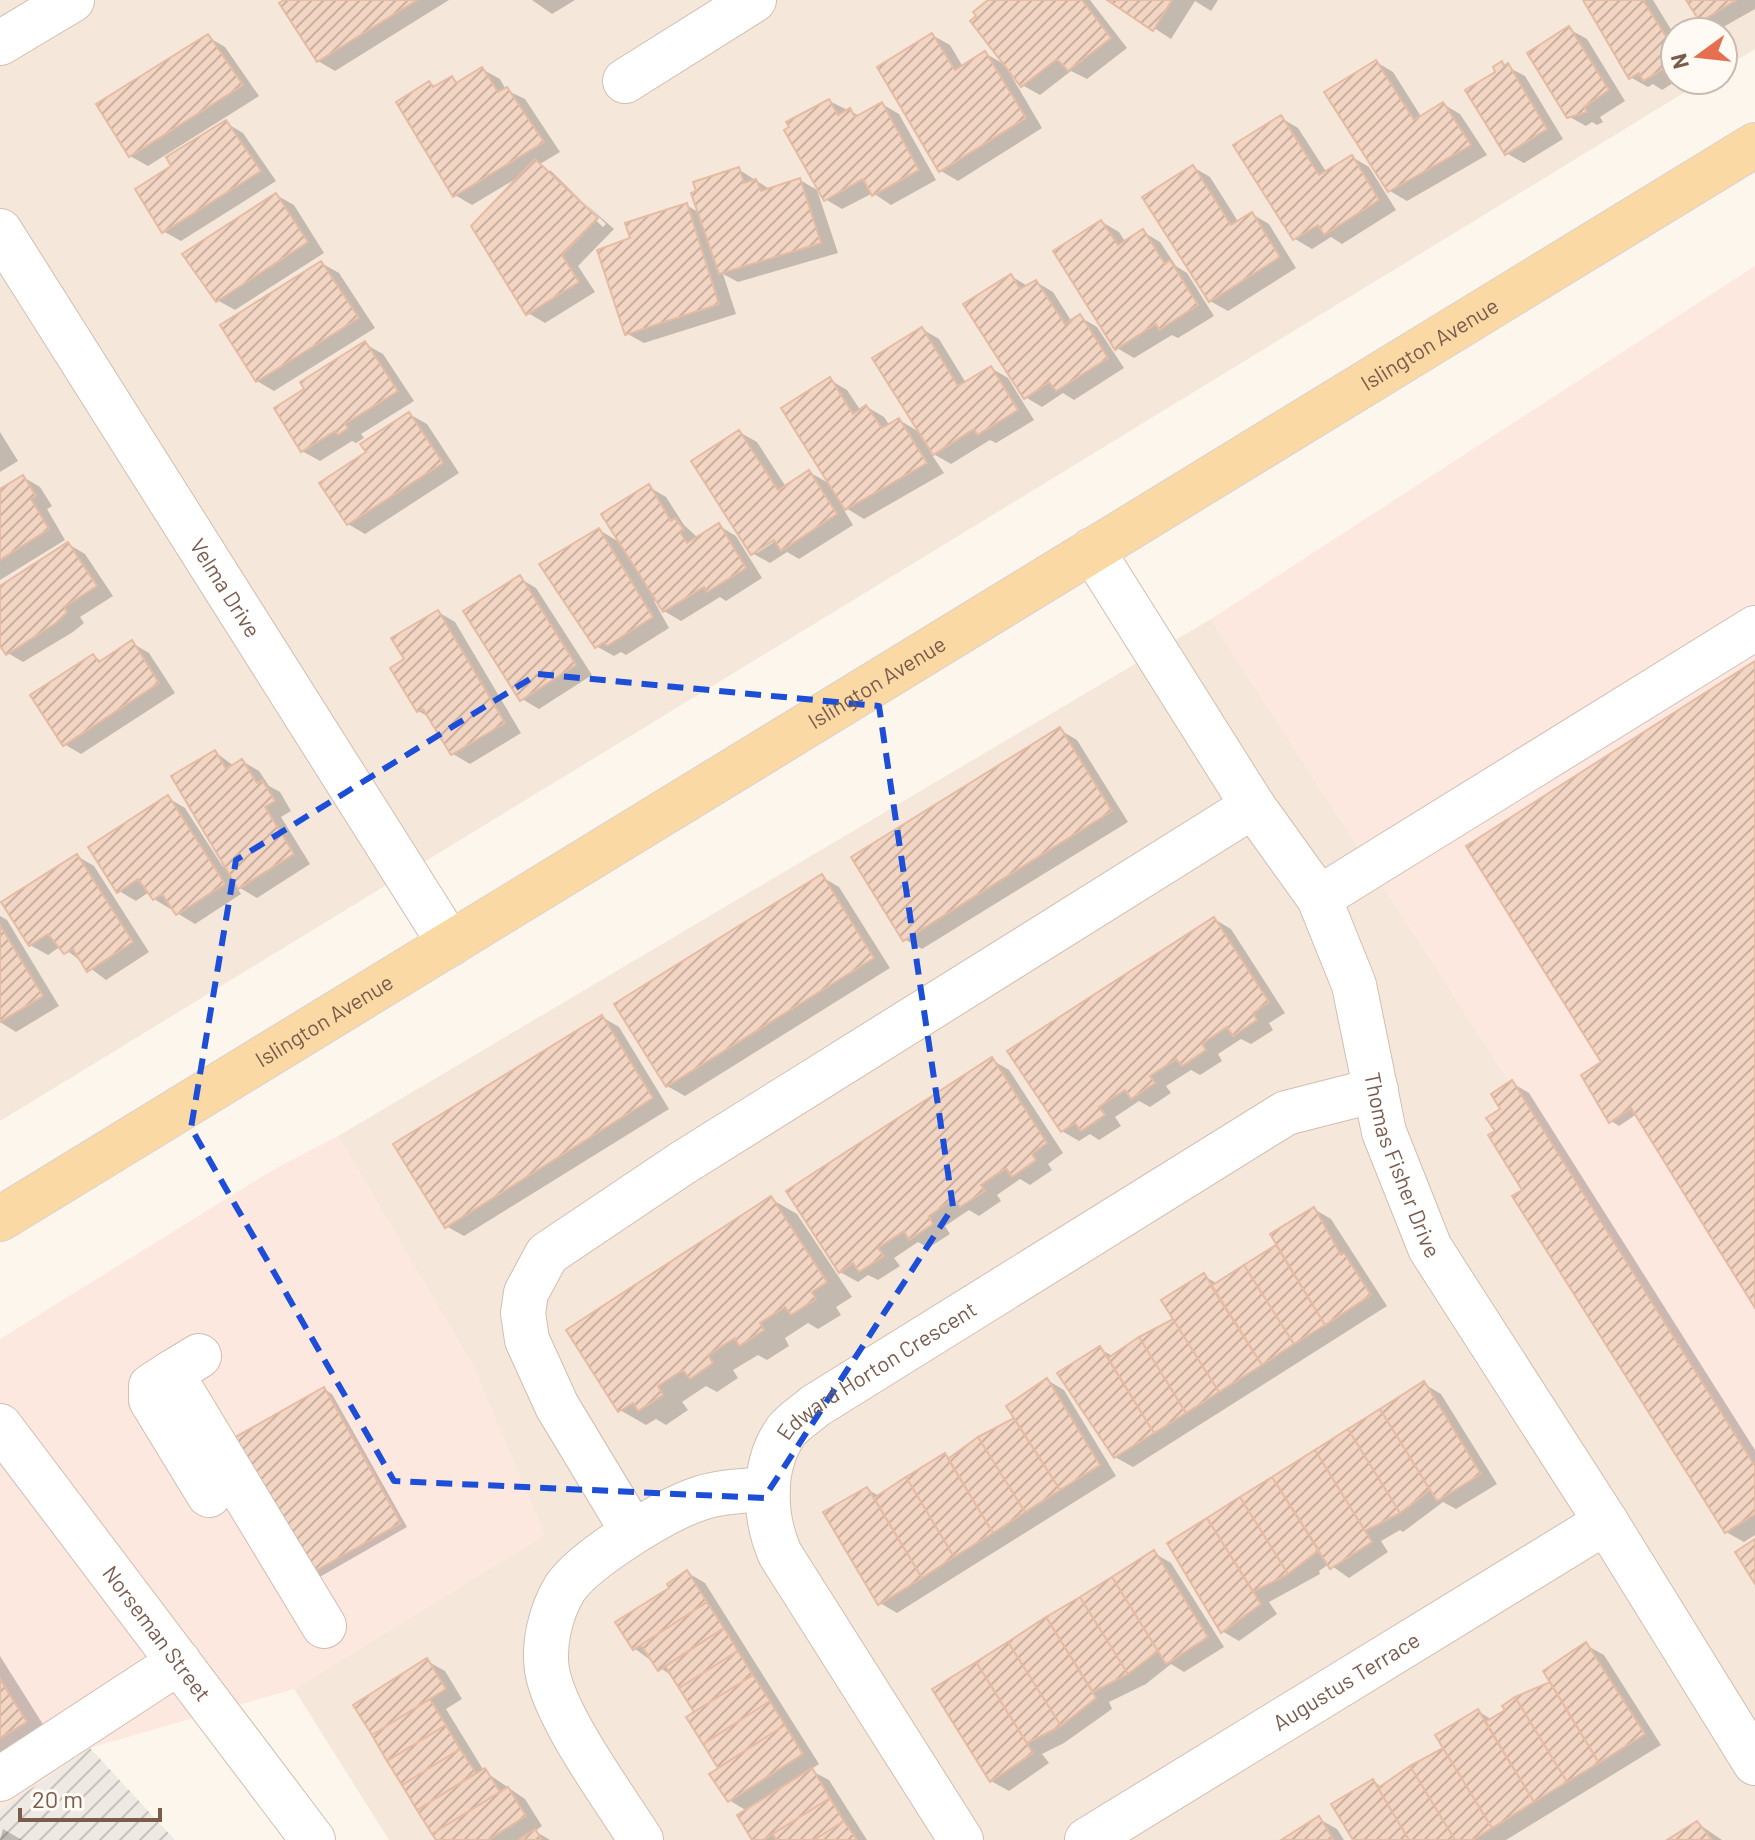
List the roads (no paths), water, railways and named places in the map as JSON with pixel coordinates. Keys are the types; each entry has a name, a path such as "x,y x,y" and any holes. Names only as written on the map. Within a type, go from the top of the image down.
{"main road":[{"name":"Islington Avenue","path":"0,1219 1753,149"}],"street":[{"path":"0,43 72,0"},
{"path":"625,81 754,0"},
{"name":"Velma Drive","path":"0,231 450,944"},
{"name":"Thomas Fisher Drive","path":"1092,550 1253,806 1319,898 1354,985 1384,1132 1430,1248 1606,1522 1755,1763"},
{"path":"1319,898 1755,628"},
{"path":"633,1532 557,1406 527,1340 523,1313 526,1293 547,1254 694,1156 1253,806"},
{"name":"Edward Horton Crescent","path":"961,1840 780,1554 769,1520 768,1489 774,1458 787,1430 815,1406 1286,1113 1376,1090"},
{"path":"185,1364 312,1633"},
{"name":"Norseman Street","path":"0,1426 313,1840"},
{"path":"641,1840 555,1697 547,1670 547,1641 553,1614 566,1588 579,1573 633,1532 700,1498 768,1489"},
{"name":"Augustus Terrace","path":"1087,1840 1606,1522"},
{"path":"0,1779 179,1662"}]}
